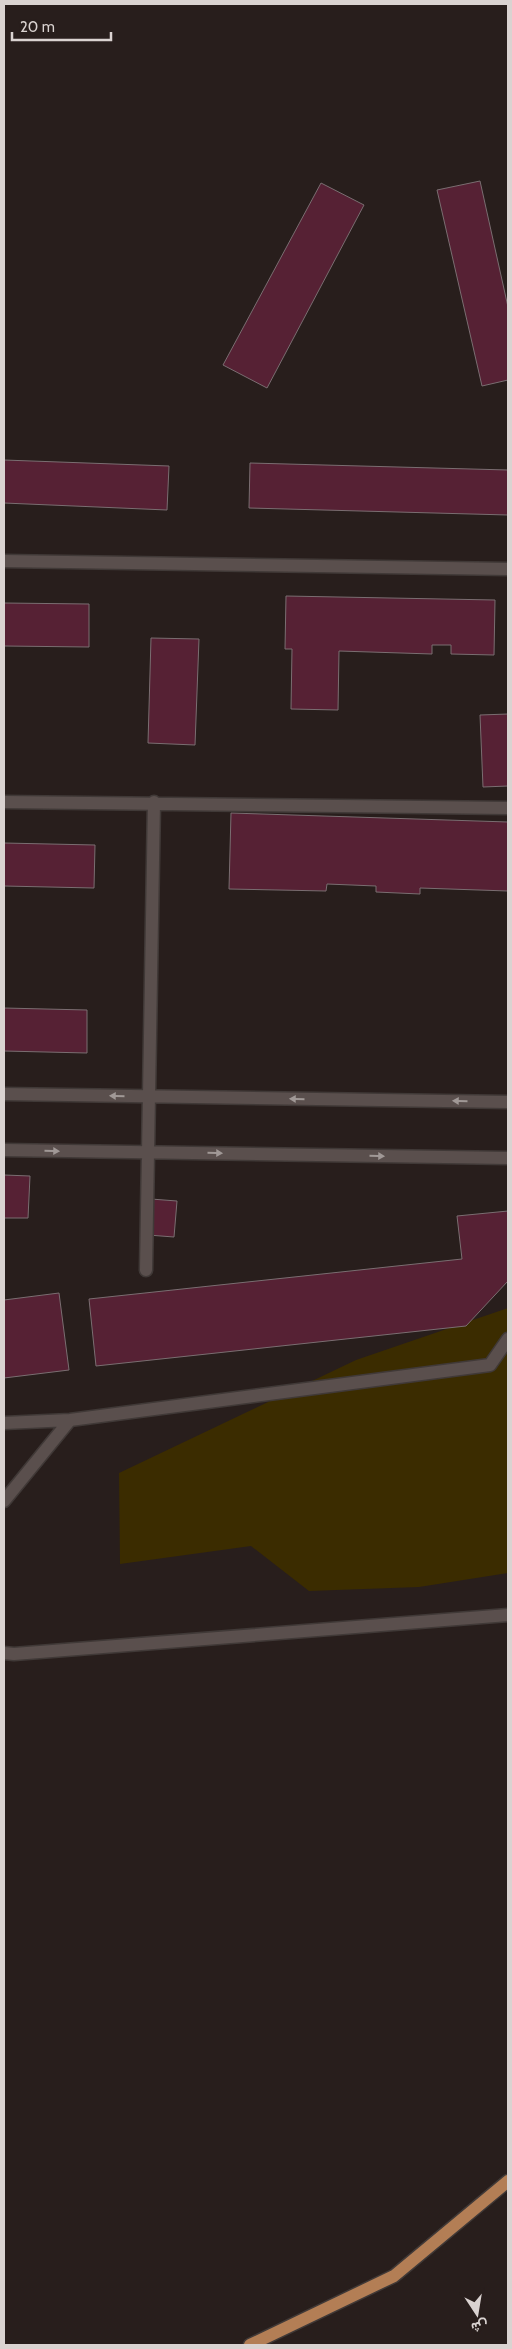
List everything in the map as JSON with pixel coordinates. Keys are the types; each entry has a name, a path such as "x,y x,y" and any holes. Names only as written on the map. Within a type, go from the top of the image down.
{"main road":[{"path":"250,2345 394,2276 508,2181"}],"street":[{"path":"4,561 508,569"},
{"path":"4,802 154,802 508,808"},
{"path":"146,1270 154,802"},
{"path":"4,1094 508,1102"},
{"path":"4,1150 508,1158"},
{"path":"4,1423 70,1420 490,1365 508,1339"},
{"path":"4,1501 70,1420"},
{"path":"4,1654 508,1615"}],"shaded area":[{"path":"508,1308 508,1573 419,1587 309,1591 251,1546 120,1564 119,1473 356,1360"}],"building":[{"path":"480,181 508,307 508,380 482,386 437,190"},
{"path":"321,183 364,205 267,388 223,365"},
{"path":"4,460 169,466 167,510 4,503"},
{"path":"250,463 508,470 508,515 249,508"},
{"path":"286,596 495,600 494,655 451,654 451,645 432,645 432,654 339,651 338,710 291,709 292,649 285,649"},
{"path":"4,603 89,604 89,647 4,646"},
{"path":"151,638 199,639 195,745 148,743"},
{"path":"508,714 508,786 483,787 480,715"},
{"path":"231,813 508,822 508,891 420,888 420,894 376,892 376,886 327,884 326,891 229,889"},
{"path":"4,843 95,845 94,888 4,886"},
{"path":"4,1008 87,1010 87,1053 4,1051"},
{"path":"4,1175 30,1176 28,1218 4,1218"},
{"path":"151,1199 177,1201 174,1237 148,1235"},
{"path":"508,1211 508,1281 466,1326 96,1366 89,1299 462,1259 457,1216"},
{"path":"59,1293 69,1370 4,1378 4,1300"}]}
